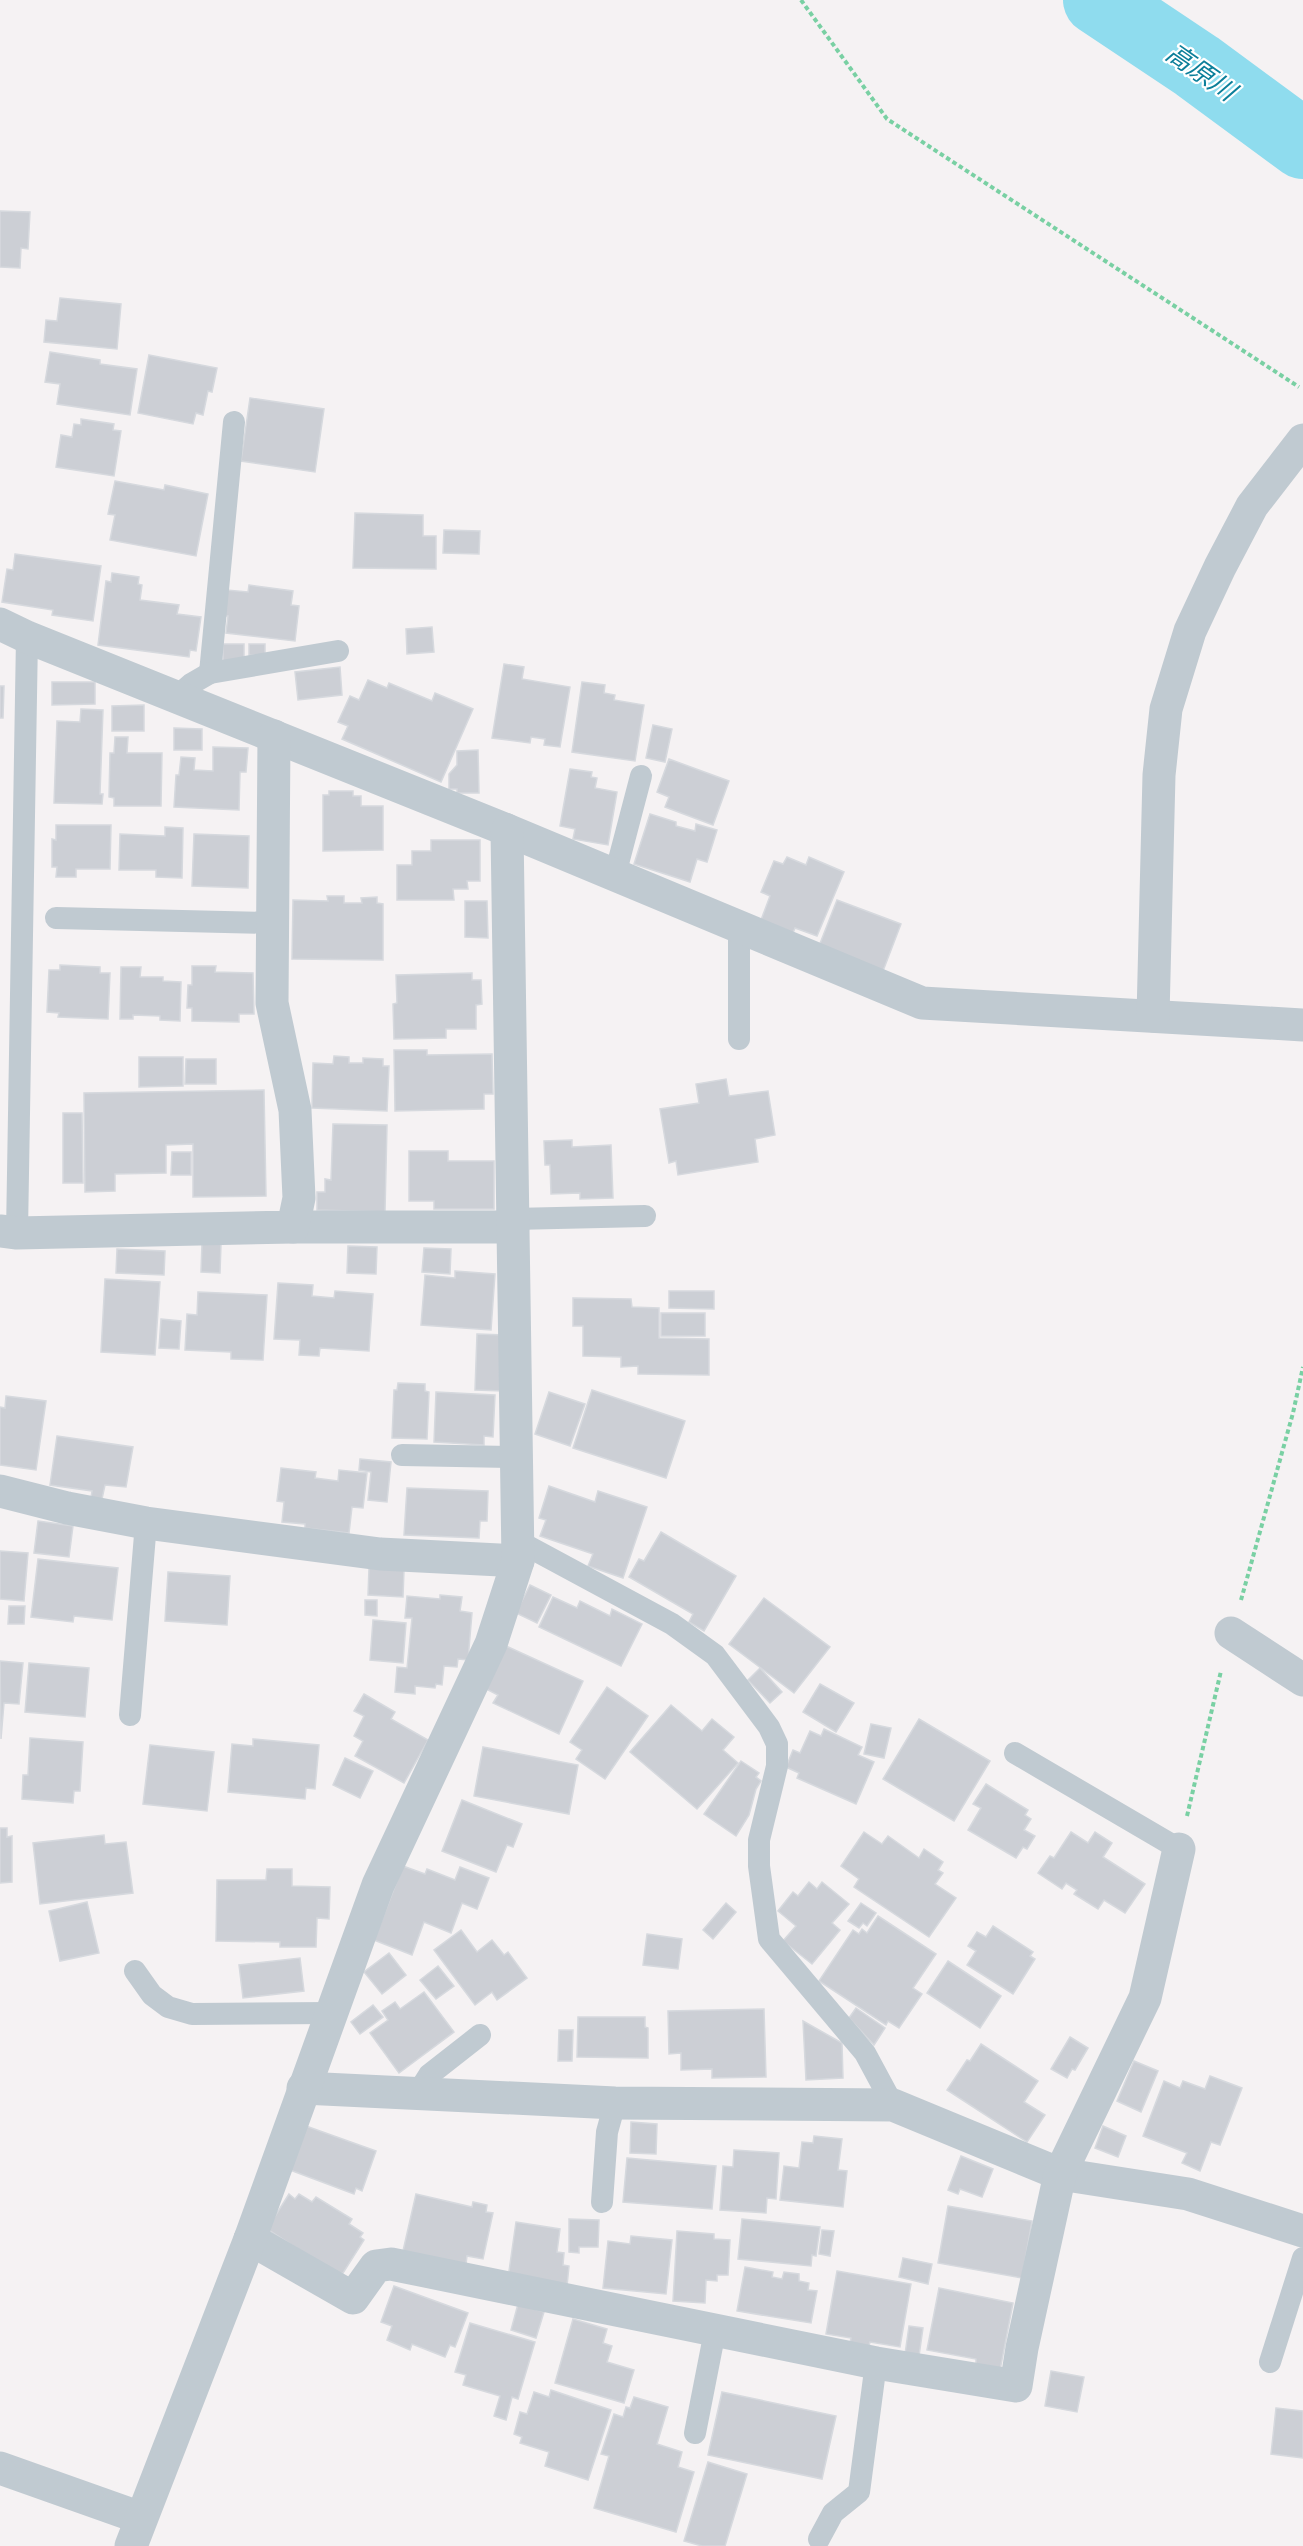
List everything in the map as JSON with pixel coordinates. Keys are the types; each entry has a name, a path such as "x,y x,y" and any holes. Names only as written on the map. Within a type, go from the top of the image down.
{"street":[{"path":"1153,1016 1159,774 1166,709 1190,631 1226,557 1252,506 1303,440"},
{"path":"14,631 507,830 922,1003 1303,1025"},
{"path":"274,736 272,1003 295,1110 299,1198 293,1227"},
{"path":"0,2468 136,2532 250,2239 378,1885 491,1644 518,1551 507,830"},
{"path":"8,1232 513,1223"},
{"path":"0,1491 67,1508 146,1523 380,1554 518,1551"},
{"path":"1232,1633 1303,1680"},
{"path":"250,2239 353,2298 376,2266 391,2264 876,2363 1016,2386 1022,2348 1060,2174 1145,1998 1179,1849"},
{"path":"303,2088 615,2103 893,2105 1060,2174 1188,2194 1303,2231"}],"lane":[{"path":"210,673 234,422"},
{"path":"8,1232 14,631"},
{"path":"176,697 191,684 210,673 338,651"},
{"path":"615,875 640,776"},
{"path":"56,918 273,923"},
{"path":"739,926 739,1039"},
{"path":"513,1223 645,1216"},
{"path":"402,1455 516,1457"},
{"path":"130,1715 146,1523"},
{"path":"518,1551 672,1624 715,1655 769,1727 777,1744 777,1767 759,1840 759,1866 769,1939 865,2053 893,2105"},
{"path":"1016,1754 1179,1849"},
{"path":"135,1971 152,1995 168,2007 192,2014 331,2013"},
{"path":"417,2094 429,2075 480,2035"},
{"path":"602,2202 607,2132 615,2103"},
{"path":"1270,2361 1303,2258"},
{"path":"694,2433 715,2331"},
{"path":"819,2539 833,2513 859,2492 876,2363"}],"path":[{"path":"801,0 887,119 1299,387"}],"building":[{"path":"0,211 30,212 28,249 21,248 20,268 0,267"},
{"path":"60,298 121,304 117,349 44,342 46,320 57,321"},
{"path":"50,352 100,360 100,364 137,369 130,415 57,404 60,384 45,382"},
{"path":"149,355 217,368 212,392 208,391 203,415 196,413 193,424 138,413"},
{"path":"250,398 324,409 315,472 241,461"},
{"path":"81,419 114,424 113,430 121,431 114,476 56,467 61,435 72,437 74,424 81,425"},
{"path":"115,481 164,490 165,485 208,494 196,556 110,540 115,515 108,514"},
{"path":"355,513 423,515 423,536 436,536 436,569 353,568"},
{"path":"444,530 480,531 479,554 443,553"},
{"path":"15,554 101,566 93,621 52,615 53,610 2,602 7,569 13,570"},
{"path":"112,573 139,577 138,584 142,585 140,600 179,605 177,614 201,617 196,651 190,650 189,657 98,645 106,581 111,582"},
{"path":"249,585 293,591 291,605 299,606 295,641 226,633 227,590 248,592"},
{"path":"432,627 434,652 407,654 406,629"},
{"path":"223,644 244,644 244,663 223,662"},
{"path":"249,644 265,644 265,656 249,655"},
{"path":"504,664 524,667 522,679 570,687 560,747 544,745 545,739 531,737 530,743 492,738"},
{"path":"340,667 342,695 298,700 295,672"},
{"path":"368,680 387,688 389,683 432,701 435,693 473,709 441,782 342,739 348,726 338,722 350,696 359,700"},
{"path":"52,682 95,682 95,704 52,705"},
{"path":"582,682 605,685 604,693 615,695 614,700 644,705 635,761 572,752"},
{"path":"0,686 4,686 3,718 0,718"},
{"path":"144,705 144,731 112,731 112,706"},
{"path":"81,709 103,710 100,794 103,794 102,804 54,803 57,721 80,722"},
{"path":"653,725 672,729 665,762 646,758"},
{"path":"174,728 202,729 202,750 174,750"},
{"path":"115,737 128,737 127,753 162,753 161,806 114,806 114,798 109,797 110,753 114,753"},
{"path":"213,747 248,748 246,772 240,772 239,810 174,807 176,775 179,775 181,757 195,758 194,770 213,771"},
{"path":"478,750 479,793 457,793 457,789 449,789 449,774 457,765 457,751"},
{"path":"669,759 729,781 713,825 665,807 669,797 657,792"},
{"path":"570,769 592,772 591,777 597,778 595,788 617,792 608,845 573,839 575,829 560,826"},
{"path":"329,791 353,791 353,796 361,796 361,806 383,806 383,850 323,851 323,795 329,795"},
{"path":"650,814 676,822 676,826 695,831 696,824 717,830 707,862 697,859 690,882 634,864"},
{"path":"56,825 111,825 110,869 76,869 76,877 56,877 57,867 52,867 52,839 56,840"},
{"path":"165,827 183,828 182,878 156,877 156,870 119,870 120,834 165,836"},
{"path":"194,834 249,836 248,888 192,886"},
{"path":"431,840 480,840 480,881 467,881 468,889 453,889 454,900 397,900 397,865 412,865 412,851 431,851"},
{"path":"787,857 806,865 809,857 844,872 817,936 795,928 793,933 761,920 770,896 761,892 774,861 783,864"},
{"path":"327,896 344,896 344,903 362,903 361,898 377,897 377,903 383,904 383,960 292,959 293,900 328,901"},
{"path":"837,900 901,924 883,971 819,946"},
{"path":"465,901 487,901 488,938 465,937"},
{"path":"60,965 100,967 100,973 110,973 108,1019 58,1017 59,1013 47,1012 49,970 60,970"},
{"path":"192,966 216,966 215,972 253,973 254,1014 239,1014 239,1022 192,1021 192,1008 187,1008 188,985 192,985"},
{"path":"121,967 141,967 140,977 163,977 163,981 181,982 180,1021 160,1020 160,1016 133,1015 133,1019 120,1019"},
{"path":"472,973 472,980 481,980 482,1004 476,1005 476,1029 446,1029 446,1038 394,1039 393,1004 397,1003 396,975"},
{"path":"394,1050 427,1050 427,1055 492,1054 493,1094 484,1094 484,1109 395,1111"},
{"path":"334,1056 349,1057 349,1063 363,1063 363,1058 383,1059 383,1066 389,1066 387,1111 312,1108 313,1063 333,1064"},
{"path":"139,1057 183,1057 183,1086 139,1087"},
{"path":"186,1059 216,1059 216,1084 185,1084"},
{"path":"726,1079 729,1096 768,1091 775,1135 755,1139 758,1162 678,1175 676,1161 669,1163 660,1109 699,1103 696,1084"},
{"path":"264,1090 266,1196 193,1197 193,1144 166,1145 166,1173 115,1174 115,1191 85,1192 84,1093"},
{"path":"63,1113 82,1113 83,1183 63,1183"},
{"path":"333,1124 387,1125 385,1212 317,1210 317,1192 325,1192 325,1179 331,1180"},
{"path":"572,1140 572,1147 611,1145 613,1198 580,1199 580,1193 551,1194 550,1165 545,1165 544,1141"},
{"path":"409,1151 448,1151 448,1161 494,1161 494,1209 434,1209 434,1201 409,1201"},
{"path":"172,1152 191,1152 191,1175 171,1175"},
{"path":"202,1243 221,1244 220,1273 201,1272"},
{"path":"348,1246 377,1247 376,1274 347,1273"},
{"path":"424,1248 451,1249 450,1274 422,1272"},
{"path":"117,1249 165,1251 164,1275 116,1273"},
{"path":"455,1271 495,1274 491,1330 421,1325 425,1275 455,1278"},
{"path":"105,1279 160,1282 155,1355 101,1352"},
{"path":"278,1283 313,1285 312,1296 334,1298 335,1291 373,1294 369,1351 320,1348 319,1356 299,1355 300,1340 274,1339"},
{"path":"669,1291 714,1291 714,1309 669,1308"},
{"path":"198,1292 267,1295 263,1360 231,1359 231,1352 185,1350 187,1314 197,1315"},
{"path":"573,1298 631,1299 632,1307 659,1308 659,1338 709,1339 709,1375 638,1374 638,1366 621,1367 621,1357 583,1356 583,1326 573,1326"},
{"path":"661,1313 705,1313 705,1336 661,1336"},
{"path":"161,1319 181,1321 179,1349 159,1348"},
{"path":"477,1334 505,1335 503,1391 475,1390"},
{"path":"398,1383 425,1384 425,1391 429,1392 427,1439 392,1438 394,1390 397,1390"},
{"path":"592,1390 685,1421 666,1478 573,1448"},
{"path":"436,1392 495,1395 493,1437 484,1436 484,1445 434,1442"},
{"path":"549,1392 585,1404 570,1446 535,1434"},
{"path":"6,1396 46,1401 36,1470 0,1465 0,1407 5,1408"},
{"path":"57,1436 133,1447 126,1487 105,1485 102,1499 91,1498 92,1491 50,1485"},
{"path":"360,1459 391,1462 387,1502 368,1500 371,1472 359,1470"},
{"path":"281,1468 316,1472 315,1478 338,1481 339,1470 367,1473 363,1508 352,1507 349,1533 305,1528 305,1524 282,1522 284,1502 277,1501"},
{"path":"549,1486 595,1502 598,1491 647,1507 623,1578 588,1566 593,1554 540,1536 546,1520 539,1518"},
{"path":"407,1488 488,1491 487,1521 480,1521 479,1538 404,1535"},
{"path":"38,1521 73,1526 69,1557 34,1553"},
{"path":"661,1532 736,1576 704,1631 689,1622 693,1614 629,1577 639,1559 644,1561"},
{"path":"0,1551 28,1553 24,1601 0,1599"},
{"path":"38,1559 118,1568 112,1620 74,1616 73,1622 31,1617"},
{"path":"369,1568 404,1570 403,1597 368,1595"},
{"path":"168,1572 230,1576 227,1625 165,1621"},
{"path":"530,1585 551,1595 537,1623 516,1613"},
{"path":"440,1595 462,1597 460,1611 472,1613 468,1660 458,1659 457,1667 444,1666 442,1685 436,1684 435,1688 415,1686 415,1694 395,1692 397,1667 407,1668 412,1618 405,1618 407,1596 440,1599"},
{"path":"553,1597 577,1608 580,1601 610,1616 612,1609 642,1624 621,1666 539,1627"},
{"path":"764,1598 830,1647 794,1693 729,1644"},
{"path":"365,1600 377,1600 377,1616 365,1615"},
{"path":"9,1606 25,1606 24,1624 8,1624"},
{"path":"373,1620 406,1623 403,1663 370,1660"},
{"path":"506,1646 583,1681 559,1734 493,1703 498,1695 486,1689"},
{"path":"0,1661 23,1663 19,1704 4,1703 1,1739"},
{"path":"29,1663 89,1668 85,1717 25,1712"},
{"path":"760,1668 782,1692 770,1703 748,1680"},
{"path":"820,1684 854,1703 836,1732 803,1712"},
{"path":"607,1687 648,1716 605,1779 576,1759 582,1750 570,1742"},
{"path":"364,1694 395,1712 391,1719 428,1740 404,1783 355,1756 363,1741 354,1736 364,1716 354,1711"},
{"path":"671,1705 702,1731 712,1719 734,1737 723,1750 738,1763 697,1809 630,1752"},
{"path":"919,1719 990,1761 954,1821 883,1779"},
{"path":"871,1724 891,1728 884,1758 864,1754"},
{"path":"824,1729 862,1747 858,1755 874,1762 856,1804 797,1778 799,1773 786,1767 793,1750 800,1753 810,1731 821,1736"},
{"path":"30,1738 83,1742 80,1791 74,1791 73,1803 22,1799 23,1775 28,1775"},
{"path":"253,1739 319,1745 315,1789 306,1788 305,1799 228,1792 232,1744 253,1746"},
{"path":"150,1745 214,1752 207,1811 143,1804"},
{"path":"483,1747 578,1765 569,1814 474,1796"},
{"path":"345,1758 373,1771 360,1798 333,1785"},
{"path":"741,1761 759,1773 756,1777 761,1781 756,1789 749,1815 736,1836 704,1814"},
{"path":"986,1784 1028,1810 1025,1815 1031,1819 1024,1830 1035,1836 1027,1849 1023,1847 1016,1858 968,1830 981,1808 973,1804"},
{"path":"462,1800 522,1824 513,1847 507,1845 496,1872 442,1851"},
{"path":"0,1828 7,1828 7,1837 12,1836 12,1882 0,1883"},
{"path":"864,1832 882,1844 888,1836 919,1858 924,1849 943,1862 938,1870 943,1873 935,1884 956,1898 929,1937 854,1887 859,1879 841,1866"},
{"path":"1071,1832 1088,1843 1095,1832 1112,1843 1103,1857 1145,1884 1125,1913 1104,1900 1098,1909 1074,1894 1077,1890 1066,1883 1062,1889 1038,1873 1050,1856 1054,1858"},
{"path":"104,1835 105,1844 126,1842 133,1893 40,1904 33,1843"},
{"path":"403,1866 425,1874 427,1869 455,1880 460,1867 489,1878 477,1909 462,1903 451,1933 424,1922 412,1955 374,1940"},
{"path":"267,1869 292,1869 292,1886 330,1887 329,1919 317,1918 316,1947 280,1947 280,1942 216,1941 217,1880 266,1880"},
{"path":"809,1882 817,1889 822,1882 849,1904 832,1923 840,1930 812,1964 783,1941 796,1926 778,1911 793,1892 798,1896"},
{"path":"87,1902 99,1953 60,1961 49,1911"},
{"path":"726,1903 736,1912 713,1939 703,1930"},
{"path":"861,1903 876,1913 867,1926 863,1923 859,1928 848,1921"},
{"path":"878,1916 936,1954 913,1988 922,1994 899,2028 888,2021 886,2025 819,1981 853,1930 859,1934 862,1929 867,1933"},
{"path":"993,1926 1033,1952 1030,1956 1035,1959 1013,1994 967,1965 976,1951 968,1946 977,1932 986,1937"},
{"path":"461,1930 477,1952 492,1940 504,1955 508,1952 527,1978 497,2000 492,1992 475,2005 434,1950"},
{"path":"647,1934 682,1939 678,1969 643,1965"},
{"path":"389,1953 406,1975 382,1994 364,1972"},
{"path":"300,1958 304,1991 243,1998 239,1965"},
{"path":"948,1961 1001,1996 980,2028 927,1993"},
{"path":"438,1966 454,1986 436,1999 420,1980"},
{"path":"424,1992 454,2032 399,2073 370,2033 388,2020 382,2011 395,2002 400,2009"},
{"path":"373,2005 383,2017 360,2034 351,2022"},
{"path":"856,2008 885,2028 874,2045 849,2018"},
{"path":"764,2009 766,2077 712,2078 712,2069 681,2070 681,2053 669,2054 668,2011"},
{"path":"578,2017 645,2017 645,2027 648,2028 648,2058 577,2057"},
{"path":"803,2021 842,2043 843,2078 806,2080"},
{"path":"559,2030 573,2030 572,2061 558,2061"},
{"path":"1070,2037 1088,2048 1075,2070 1072,2069 1067,2078 1051,2069"},
{"path":"981,2044 1038,2081 1024,2102 1045,2115 1027,2142 947,2090"},
{"path":"1134,2061 1158,2071 1141,2112 1117,2101"},
{"path":"1210,2076 1242,2088 1220,2145 1211,2142 1200,2171 1182,2163 1187,2153 1143,2136 1164,2081 1180,2088 1183,2081 1205,2089"},
{"path":"631,2122 657,2124 656,2154 630,2153"},
{"path":"306,2126 376,2151 362,2191 356,2188 354,2194 290,2170"},
{"path":"1103,2126 1126,2136 1118,2157 1095,2148"},
{"path":"814,2136 842,2139 838,2170 847,2171 843,2207 780,2200 784,2166 799,2168 802,2142 813,2143"},
{"path":"734,2150 779,2153 776,2199 767,2198 766,2213 720,2210 723,2166 733,2167"},
{"path":"961,2156 993,2169 982,2197 960,2189 958,2194 948,2190"},
{"path":"627,2158 716,2166 712,2209 623,2202"},
{"path":"289,2194 295,2199 299,2194 312,2202 316,2197 352,2219 349,2224 363,2233 360,2237 364,2240 343,2273 336,2274 267,2229"},
{"path":"416,2194 472,2207 473,2202 487,2205 486,2212 493,2213 483,2259 467,2256 466,2264 403,2251"},
{"path":"948,2206 1032,2221 1022,2278 938,2263"},
{"path":"569,2219 599,2220 598,2247 579,2247 579,2253 569,2252"},
{"path":"742,2219 820,2227 816,2256 812,2255 811,2266 738,2259"},
{"path":"516,2222 560,2229 557,2252 564,2253 563,2265 569,2266 567,2286 508,2278"},
{"path":"822,2230 834,2231 830,2256 819,2254"},
{"path":"677,2231 714,2234 714,2239 730,2240 728,2275 717,2275 717,2281 706,2280 705,2303 673,2301"},
{"path":"631,2236 672,2240 666,2294 603,2288 608,2241 630,2244"},
{"path":"903,2258 932,2264 928,2284 899,2277"},
{"path":"745,2267 773,2272 772,2277 782,2279 784,2272 799,2274 799,2281 809,2283 808,2290 817,2291 811,2323 737,2311"},
{"path":"837,2271 911,2284 900,2347 870,2342 869,2346 850,2343 851,2338 826,2334"},
{"path":"394,2286 468,2313 455,2347 450,2345 445,2357 412,2344 410,2350 387,2340 392,2326 381,2322"},
{"path":"939,2288 1013,2303 1000,2370 976,2365 976,2359 927,2350"},
{"path":"518,2304 544,2312 536,2338 511,2330"},
{"path":"573,2319 607,2329 603,2343 612,2346 607,2362 634,2370 624,2403 555,2383"},
{"path":"470,2323 535,2342 518,2399 512,2397 506,2420 494,2416 500,2396 463,2385 466,2375 455,2372"},
{"path":"909,2326 923,2328 919,2356 905,2354"},
{"path":"1051,2371 1084,2377 1077,2412 1045,2406"},
{"path":"551,2390 611,2410 588,2480 545,2466 549,2452 520,2443 522,2437 514,2434 520,2412 527,2414 534,2392 549,2397"},
{"path":"722,2392 836,2416 822,2479 708,2455"},
{"path":"634,2397 668,2407 657,2444 682,2452 678,2467 694,2472 676,2532 594,2508 609,2456 601,2454 614,2414 623,2417 626,2407 630,2408"},
{"path":"1276,2408 1303,2411 1303,2458 1271,2454"},
{"path":"708,2462 747,2474 725,2546 702,2546 684,2541"}],"waterway":[{"name":"高原川","path":"1098,0 1197,66 1303,144"}]}
